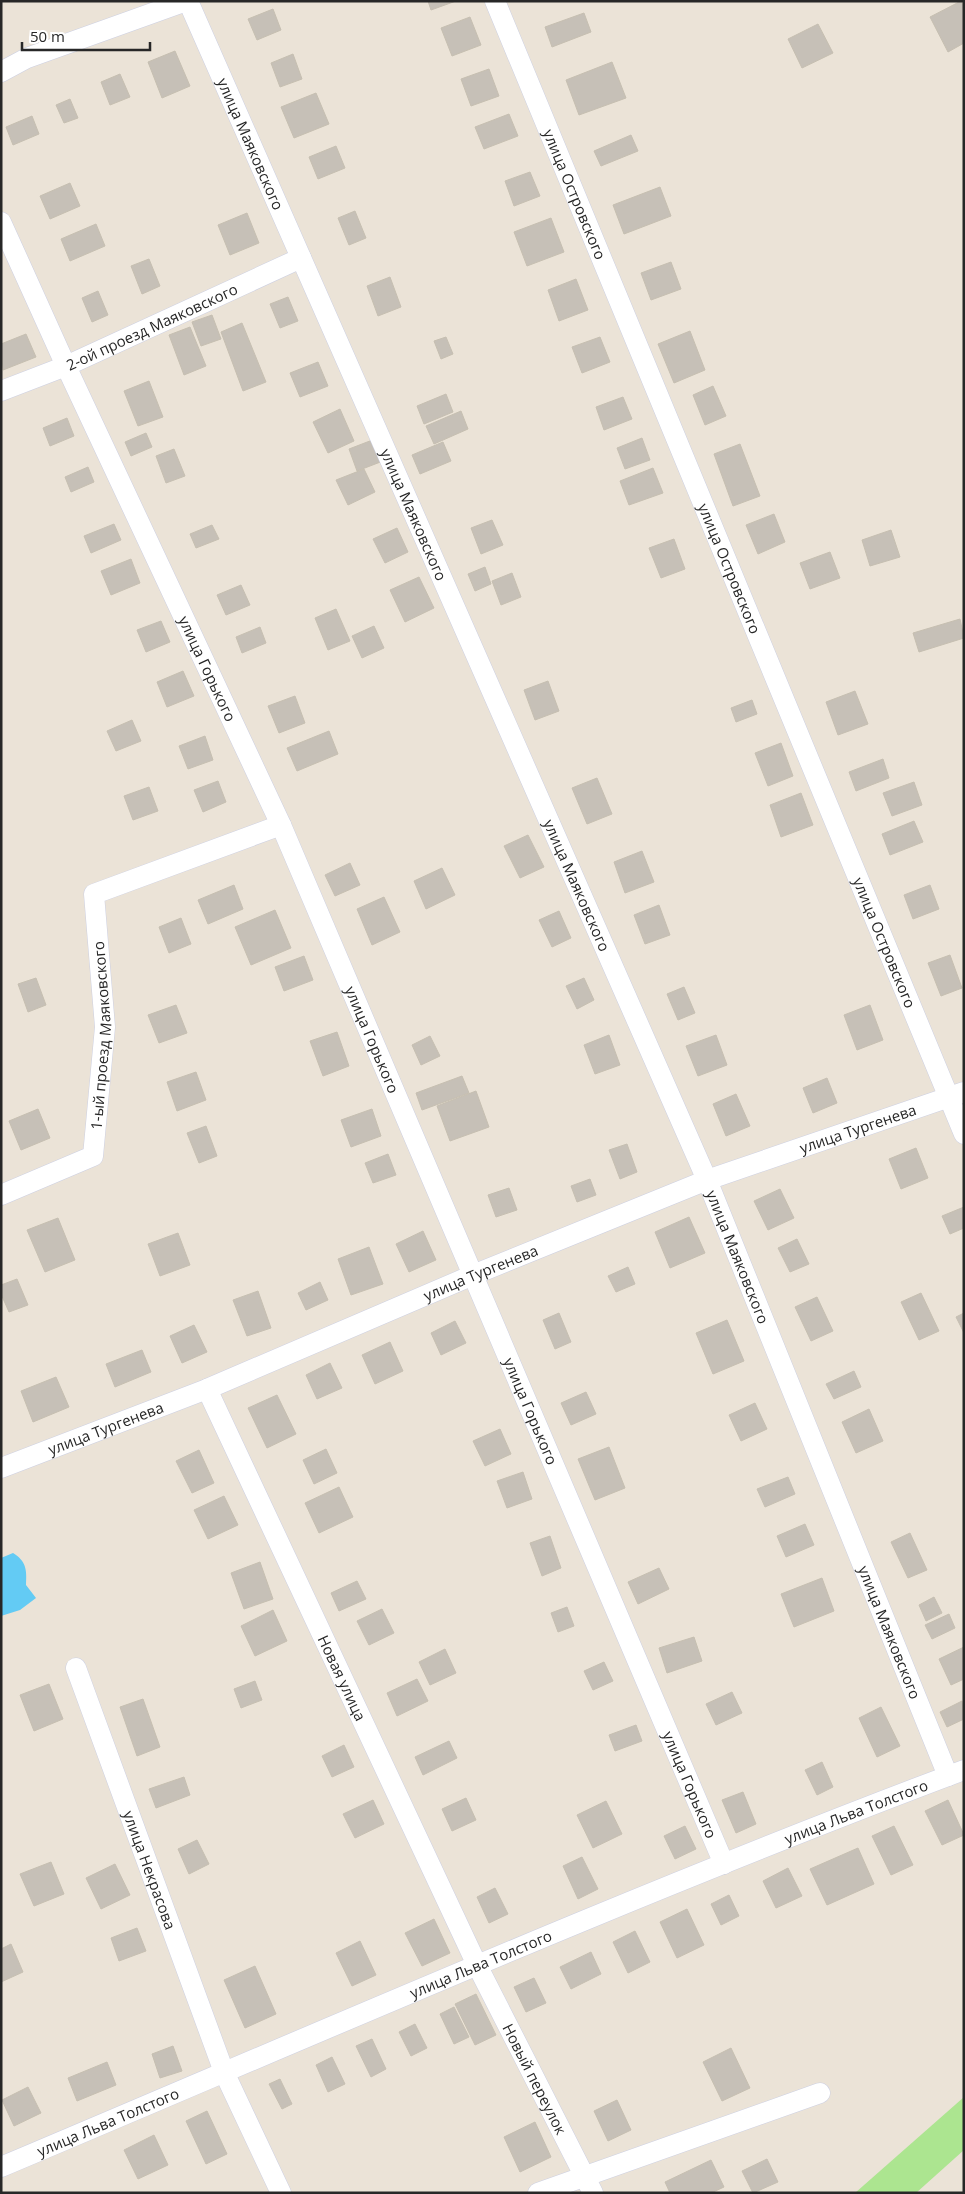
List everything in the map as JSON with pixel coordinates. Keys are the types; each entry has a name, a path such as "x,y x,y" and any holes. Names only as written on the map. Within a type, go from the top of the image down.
{"street":[{"path":"1,72 27,58 187,1"},
{"name":"улица Маяковского","path":"187,1 707,1180 956,1773"},
{"name":"улица Островского","path":"495,1 956,1094 964,1134"},
{"name":"улица Горького","path":"1,222 66,366 281,825 724,1864"},
{"name":"2-ой проезд Маяковского","path":"1,391 66,366 301,258"},
{"name":"1-ый проезд Маяковского","path":"1,1195 93,1156 105,1027 94,894 281,825"},
{"name":"улица Тургенева","path":"1,1468 207,1389 473,1275 707,1180 956,1094"},
{"name":"Новая улица","path":"207,1389 477,1965"},
{"name":"улица Некрасова","path":"76,1668 224,2072 281,2193"},
{"name":"улица Льва Толстого","path":"1,2167 477,1965 724,1864 956,1773"},
{"name":"Новый переулок","path":"477,1965 590,2184"},
{"path":"538,2193 590,2184 820,2093"}],"green space":[{"path":"964,2097 964,2150 916,2193 855,2193"}],"water":[{"path":"13,1553 23,1562 26,1570 26,1585 36,1598 20,1610 1,1616 1,1558"}],"building":[{"path":"428,1 456,1 431,10"},
{"path":"961,1 964,7 964,43 948,52 930,17"},
{"path":"273,9 281,30 257,40 248,19"},
{"path":"584,13 591,32 552,47 545,27"},
{"path":"470,17 481,45 452,56 441,28"},
{"path":"818,24 833,53 802,68 788,39"},
{"path":"175,51 190,86 162,98 148,62"},
{"path":"293,54 302,79 280,87 271,63"},
{"path":"612,62 626,98 579,115 566,80"},
{"path":"489,69 499,96 471,106 461,79"},
{"path":"120,74 130,97 110,105 101,82"},
{"path":"316,93 329,124 294,138 281,107"},
{"path":"70,99 78,118 64,123 56,105"},
{"path":"509,114 518,136 484,149 475,127"},
{"path":"32,116 39,134 13,145 6,127"},
{"path":"631,135 638,151 601,166 594,151"},
{"path":"336,146 345,168 318,179 309,157"},
{"path":"530,172 540,196 514,206 505,181"},
{"path":"70,183 80,206 50,219 40,196"},
{"path":"660,187 671,216 624,234 613,205"},
{"path":"355,211 366,238 349,245 338,218"},
{"path":"247,213 259,243 230,255 218,225"},
{"path":"551,218 564,252 527,266 514,232"},
{"path":"96,224 105,246 70,261 61,239"},
{"path":"149,259 160,286 142,294 131,266"},
{"path":"671,262 681,289 651,300 641,273"},
{"path":"390,277 401,307 378,316 367,286"},
{"path":"576,279 588,310 559,321 548,290"},
{"path":"98,291 108,315 92,322 82,298"},
{"path":"288,297 298,321 280,328 270,304"},
{"path":"212,315 221,339 201,346 192,322"},
{"path":"242,323 266,382 243,391 221,332"},
{"path":"190,327 206,366 184,375 169,335"},
{"path":"690,331 705,370 674,383 658,344"},
{"path":"26,334 36,357 3,370 1,344"},
{"path":"446,337 453,354 441,359 434,341"},
{"path":"600,337 610,362 582,373 572,347"},
{"path":"318,362 328,386 300,397 290,373"},
{"path":"149,381 163,417 138,426 124,391"},
{"path":"713,386 726,416 705,425 693,395"},
{"path":"446,394 453,412 424,424 417,406"},
{"path":"623,397 632,419 604,430 596,407"},
{"path":"340,409 354,441 328,453 313,422"},
{"path":"461,411 468,429 434,444 426,426"},
{"path":"67,418 74,436 50,446 43,428"},
{"path":"146,433 152,447 131,456 125,442"},
{"path":"642,438 650,460 625,469 617,448"},
{"path":"375,439 383,461 357,471 349,449"},
{"path":"443,442 451,461 420,474 412,455"},
{"path":"740,444 760,496 733,506 714,454"},
{"path":"174,449 185,476 166,483 156,456"},
{"path":"88,467 94,482 71,492 65,477"},
{"path":"653,468 663,493 629,505 620,481"},
{"path":"364,469 375,492 348,505 336,480"},
{"path":"774,514 785,542 758,554 746,525"},
{"path":"492,520 503,545 481,554 471,528"},
{"path":"114,524 121,540 91,553 84,536"},
{"path":"212,525 219,539 196,548 190,534"},
{"path":"397,528 408,552 385,563 373,539"},
{"path":"891,530 900,557 870,566 862,540"},
{"path":"674,539 685,569 661,578 649,548"},
{"path":"830,552 840,578 810,589 800,563"},
{"path":"131,559 140,583 111,595 101,571"},
{"path":"485,567 491,584 475,591 468,574"},
{"path":"512,573 521,597 501,605 492,581"},
{"path":"419,577 434,608 405,622 390,590"},
{"path":"241,585 250,605 226,615 217,595"},
{"path":"336,609 350,641 328,650 315,618"},
{"path":"960,619 964,638 919,652 913,633"},
{"path":"161,621 170,642 146,652 137,630"},
{"path":"374,626 384,648 362,658 352,636"},
{"path":"260,627 266,643 242,653 236,637"},
{"path":"183,671 194,696 167,707 157,682"},
{"path":"548,681 559,711 535,720 524,690"},
{"path":"855,691 868,724 838,735 826,702"},
{"path":"295,696 305,723 279,733 268,706"},
{"path":"752,700 757,714 736,722 731,708"},
{"path":"132,720 141,741 116,751 107,731"},
{"path":"329,731 338,754 297,771 287,748"},
{"path":"205,736 213,760 188,769 179,746"},
{"path":"781,743 793,776 768,786 755,753"},
{"path":"883,759 889,778 856,791 849,772"},
{"path":"597,778 612,814 587,824 572,788"},
{"path":"218,781 226,802 203,812 194,790"},
{"path":"914,782 922,805 892,816 883,793"},
{"path":"149,787 158,811 133,820 124,796"},
{"path":"801,793 813,825 781,837 770,805"},
{"path":"914,821 923,842 890,855 882,834"},
{"path":"528,835 544,867 520,878 504,846"},
{"path":"642,851 654,882 625,893 614,862"},
{"path":"350,863 360,885 335,896 325,875"},
{"path":"442,868 455,895 426,909 414,881"},
{"path":"234,885 243,909 208,924 198,900"},
{"path":"930,885 939,909 913,919 904,895"},
{"path":"384,897 400,932 372,945 357,909"},
{"path":"659,905 670,935 645,944 634,915"},
{"path":"275,910 291,948 251,965 235,927"},
{"path":"559,911 571,938 552,947 539,920"},
{"path":"181,918 191,944 169,953 159,927"},
{"path":"950,955 962,988 941,996 928,963"},
{"path":"304,956 313,980 284,991 275,967"},
{"path":"36,978 46,1005 28,1012 18,984"},
{"path":"584,978 594,1000 577,1009 566,986"},
{"path":"684,987 695,1013 678,1020 667,994"},
{"path":"176,1005 187,1033 159,1043 148,1015"},
{"path":"870,1005 883,1040 857,1050 844,1015"},
{"path":"337,1032 349,1066 323,1076 310,1041"},
{"path":"609,1035 620,1065 595,1074 584,1045"},
{"path":"716,1035 727,1065 698,1076 686,1046"},
{"path":"430,1036 440,1056 421,1065 412,1045"},
{"path":"196,1072 206,1100 177,1111 167,1082"},
{"path":"462,1076 469,1093 422,1110 416,1093"},
{"path":"827,1078 837,1103 813,1113 803,1088"},
{"path":"476,1091 489,1127 450,1141 437,1106"},
{"path":"736,1094 750,1126 726,1136 713,1104"},
{"path":"38,1109 50,1138 21,1150 9,1121"},
{"path":"372,1109 381,1136 351,1147 341,1120"},
{"path":"206,1126 217,1156 199,1163 187,1133"},
{"path":"627,1144 637,1172 620,1179 609,1150"},
{"path":"916,1148 928,1178 901,1189 889,1159"},
{"path":"388,1154 396,1175 373,1183 365,1163"},
{"path":"590,1179 596,1195 577,1202 571,1186"},
{"path":"509,1188 517,1210 496,1217 488,1195"},
{"path":"780,1189 794,1218 768,1230 754,1201"},
{"path":"964,1207 964,1228 950,1234 942,1216"},
{"path":"689,1217 705,1253 670,1268 655,1232"},
{"path":"58,1218 75,1260 45,1272 27,1230"},
{"path":"423,1231 436,1260 409,1272 396,1244"},
{"path":"178,1233 190,1265 160,1276 148,1244"},
{"path":"797,1239 809,1264 790,1272 778,1248"},
{"path":"369,1247 383,1284 351,1295 338,1259"},
{"path":"628,1267 635,1284 616,1292 608,1276"},
{"path":"17,1279 28,1305 9,1312 1,1294 1,1285"},
{"path":"320,1282 328,1300 306,1310 298,1293"},
{"path":"258,1291 271,1328 247,1336 233,1300"},
{"path":"921,1293 939,1331 919,1340 901,1302"},
{"path":"817,1297 833,1331 811,1341 795,1307"},
{"path":"559,1313 571,1342 555,1349 543,1320"},
{"path":"964,1313 964,1333 956,1317"},
{"path":"727,1320 744,1361 713,1374 696,1333"},
{"path":"455,1321 466,1343 441,1355 431,1333"},
{"path":"194,1325 207,1352 182,1363 170,1336"},
{"path":"390,1342 403,1371 375,1384 362,1355"},
{"path":"142,1350 151,1372 115,1387 106,1364"},
{"path":"330,1363 342,1388 317,1399 306,1375"},
{"path":"854,1371 861,1387 834,1399 826,1384"},
{"path":"56,1377 69,1407 33,1422 21,1391"},
{"path":"586,1392 596,1414 571,1425 561,1403"},
{"path":"277,1395 296,1434 267,1448 248,1408"},
{"path":"755,1403 767,1429 741,1441 729,1415"},
{"path":"869,1409 883,1441 856,1453 842,1422"},
{"path":"500,1429 511,1454 485,1466 473,1441"},
{"path":"609,1447 625,1488 595,1500 578,1459"},
{"path":"326,1449 337,1473 314,1484 303,1460"},
{"path":"199,1450 214,1483 192,1493 176,1461"},
{"path":"523,1472 532,1499 507,1508 497,1481"},
{"path":"788,1477 795,1494 765,1507 757,1489"},
{"path":"339,1487 353,1517 319,1533 305,1503"},
{"path":"224,1496 238,1525 208,1539 194,1510"},
{"path":"805,1524 814,1545 786,1557 777,1536"},
{"path":"910,1533 927,1570 908,1578 891,1542"},
{"path":"550,1536 561,1568 542,1576 530,1543"},
{"path":"260,1562 273,1599 244,1609 231,1573"},
{"path":"659,1568 669,1589 638,1604 628,1582"},
{"path":"822,1578 834,1611 794,1627 781,1594"},
{"path":"357,1581 366,1599 339,1611 331,1593"},
{"path":"934,1597 942,1613 926,1621 919,1605"},
{"path":"567,1607 574,1626 558,1632 551,1613"},
{"path":"382,1609 394,1633 369,1645 357,1621"},
{"path":"273,1610 287,1641 255,1656 241,1626"},
{"path":"949,1614 955,1628 932,1639 925,1625"},
{"path":"694,1637 702,1661 667,1673 659,1648"},
{"path":"964,1647 964,1679 951,1685 939,1659"},
{"path":"445,1649 456,1673 430,1685 419,1662"},
{"path":"604,1662 613,1681 593,1690 584,1671"},
{"path":"417,1679 428,1701 397,1716 387,1693"},
{"path":"255,1681 262,1700 241,1708 234,1689"},
{"path":"49,1684 63,1719 34,1731 20,1695"},
{"path":"732,1692 742,1713 716,1725 706,1704"},
{"path":"143,1699 160,1747 137,1756 120,1707"},
{"path":"962,1701 964,1719 947,1727 940,1712"},
{"path":"881,1707 900,1746 877,1757 859,1718"},
{"path":"636,1725 642,1741 615,1751 609,1735"},
{"path":"449,1741 457,1758 423,1775 415,1757"},
{"path":"344,1745 354,1767 332,1777 322,1756"},
{"path":"822,1762 833,1787 817,1795 805,1770"},
{"path":"184,1777 190,1795 156,1808 149,1789"},
{"path":"743,1792 756,1824 736,1833 722,1800"},
{"path":"466,1798 476,1820 452,1831 442,1809"},
{"path":"373,1800 384,1824 355,1838 343,1814"},
{"path":"948,1800 964,1835 942,1845 925,1811"},
{"path":"606,1801 622,1834 593,1848 577,1815"},
{"path":"685,1826 696,1849 675,1859 664,1836"},
{"path":"894,1826 913,1865 891,1875 872,1836"},
{"path":"197,1840 209,1864 189,1874 178,1849"},
{"path":"858,1848 874,1884 827,1905 810,1869"},
{"path":"582,1857 598,1889 578,1899 563,1866"},
{"path":"51,1862 64,1894 34,1906 20,1874"},
{"path":"115,1864 130,1895 101,1909 86,1878"},
{"path":"788,1868 802,1896 776,1908 763,1881"},
{"path":"495,1888 508,1914 489,1923 477,1897"},
{"path":"729,1895 739,1916 721,1925 711,1904"},
{"path":"687,1909 704,1945 677,1958 660,1922"},
{"path":"434,1919 450,1953 422,1966 405,1933"},
{"path":"137,1928 146,1951 119,1961 111,1938"},
{"path":"635,1931 650,1962 628,1973 613,1942"},
{"path":"360,1941 376,1975 352,1986 336,1953"},
{"path":"11,1944 23,1972 1,1982 1,1949"},
{"path":"591,1952 601,1974 571,1989 560,1967"},
{"path":"255,1966 276,2014 245,2028 224,1980"},
{"path":"534,1978 546,2003 526,2012 514,1987"},
{"path":"476,1994 496,2035 475,2045 455,2004"},
{"path":"454,2007 469,2037 454,2044 440,2014"},
{"path":"415,2024 427,2048 411,2056 399,2032"},
{"path":"372,2039 386,2069 371,2077 356,2046"},
{"path":"173,2046 182,2071 160,2078 152,2054"},
{"path":"731,2048 750,2088 722,2101 703,2062"},
{"path":"332,2057 345,2084 328,2092 316,2065"},
{"path":"107,2062 116,2085 77,2101 68,2078"},
{"path":"280,2079 292,2104 282,2109 269,2084"},
{"path":"28,2087 41,2113 14,2126 2,2100"},
{"path":"617,2100 631,2130 608,2141 594,2111"},
{"path":"207,2111 227,2154 206,2164 186,2121"},
{"path":"535,2122 551,2157 520,2172 504,2137"},
{"path":"154,2135 168,2165 138,2179 124,2150"},
{"path":"767,2159 778,2182 753,2193 742,2171"},
{"path":"711,2160 724,2187 711,2193 670,2193 665,2182"}]}
